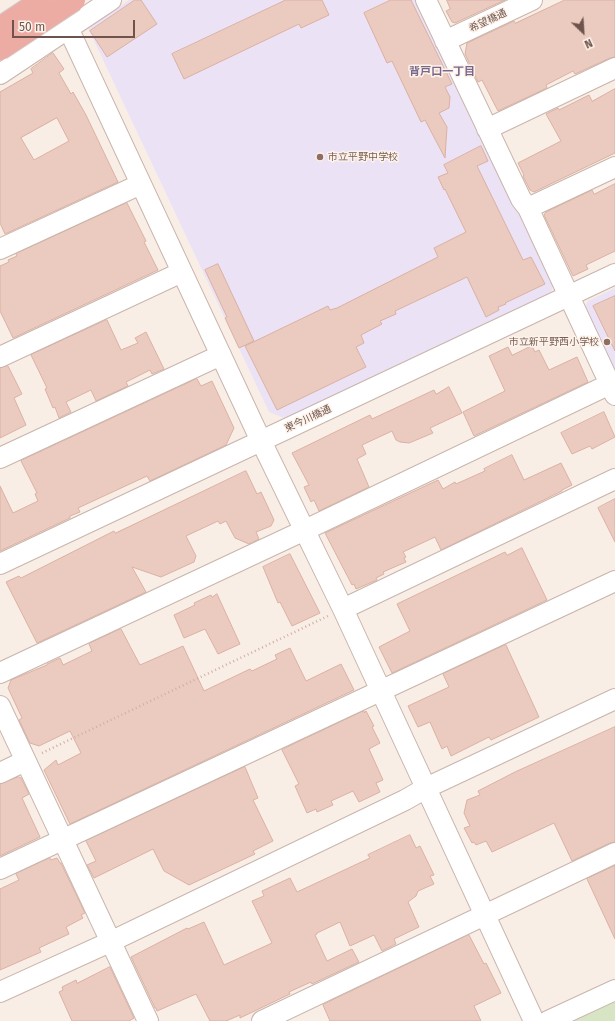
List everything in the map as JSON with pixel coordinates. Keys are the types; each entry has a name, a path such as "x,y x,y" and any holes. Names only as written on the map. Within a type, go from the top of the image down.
{"highway":[{"path":"0,28 42,0"},
{"path":"0,49 74,0"}],"street":[{"path":"0,16 24,0"},
{"path":"55,0 261,441 343,609 534,1021"},
{"path":"0,74 111,0"},
{"path":"0,673 305,530 612,389 528,208 521,199 426,0"},
{"name":"希望橋通","path":"445,41 532,0"},
{"path":"487,129 615,68"},
{"path":"528,208 615,167"},
{"path":"0,249 141,184"},
{"path":"0,357 182,272"},
{"name":"東今川橋通","path":"0,564 615,274"},
{"path":"0,458 221,355"},
{"path":"343,609 615,479"},
{"path":"0,869 615,581"},
{"path":"0,992 110,942 405,800 426,788 615,699"},
{"path":"0,706 148,1021"},
{"path":"0,773 25,761"},
{"path":"262,1021 615,853"},
{"path":"548,1021 615,990"}],"path":[{"path":"25,761 343,609"}],"shaded area":[{"name":"市立平野中学校","path":"129,0 417,0 553,286 550,298 284,418 269,412 88,28"},
{"name":"市立新平野西小学校","path":"615,288 615,375 583,309 588,301"}],"green space":[{"path":"615,998 615,1021 567,1021"}],"building":[{"path":"135,0 141,0 157,24 107,57 90,31"},
{"path":"286,0 322,0 329,15 301,28 299,24 184,79 172,54"},
{"path":"391,0 411,0 452,84 445,87 450,97 449,108 439,113 447,127 445,158 425,120 421,122 392,61 387,63 364,13"},
{"path":"447,0 505,0 455,23 452,22 446,11 450,9"},
{"path":"565,0 615,0 615,57 575,74 573,71 546,85 547,88 498,111 482,80 478,82 465,54 467,43 514,21 515,23"},
{"path":"53,53 64,69 59,73 71,94 73,92 86,115 118,182 5,234 0,223 0,92 33,73 31,69","holes":["57,118 69,141 34,160 21,138"]},
{"path":"615,89 615,153 534,192 530,190 518,163 561,141 546,114 558,108 559,110 589,95 592,101"},
{"path":"481,146 488,161 477,166 523,260 531,257 545,284 505,303 506,304 498,307 499,310 486,317 467,277 395,311 396,314 380,321 382,324 361,335 364,343 356,347 366,367 277,410 245,346 328,306 330,310 337,308 438,257 434,248 466,232 438,177 448,173 444,165"},
{"path":"615,184 615,251 586,265 588,269 573,276 544,215 546,212 592,190 594,194"},
{"path":"127,203 146,241 144,242 158,270 13,338 0,311 0,266 17,256 16,254"},
{"path":"218,264 254,341 239,348 225,318 227,317 205,270"},
{"path":"615,296 615,351 593,306"},
{"path":"107,320 121,350 138,343 135,338 146,332 164,369 152,374 150,370 126,382 128,386 96,401 91,390 66,402 71,412 59,418 55,407 53,408 45,389 47,388 31,355"},
{"path":"532,346 535,352 539,350 549,370 577,357 588,382 474,436 463,412 505,391 489,356 508,347 512,355"},
{"path":"8,366 22,394 14,398 26,425 0,438 0,368"},
{"path":"197,379 201,386 212,381 234,428 226,445 150,481 147,476 78,508 80,512 70,516 70,518 0,551 0,486 13,513 38,501 35,494 37,493 21,461"},
{"path":"449,387 462,413 430,428 433,433 409,443 396,440 392,431 362,445 366,454 357,459 369,487 319,511 314,500 311,502 304,487 309,485 292,453 370,415 372,419 434,390 436,394"},
{"path":"604,412 615,437 592,449 590,446 572,454 561,433"},
{"path":"512,455 524,480 561,463 572,485 441,550 435,537 403,552 406,557 404,558 406,562 383,572 384,574 376,578 377,580 356,589 354,584 352,585 325,533 438,480 443,489 455,482 456,484 485,471 484,469"},
{"path":"246,471 257,494 261,492 274,520 271,526 256,532 259,539 249,544 235,538 226,521 220,524 218,521 186,536 196,556 194,562 161,577 132,567 146,592 37,643 6,582 19,576 21,578 114,531 115,533"},
{"path":"615,499 615,542 598,508"},
{"path":"522,548 547,600 392,673 379,647 410,631 397,604 505,552 507,555"},
{"path":"290,554 320,613 292,626 280,602 278,603 263,567"},
{"path":"217,594 240,644 218,654 205,629 184,638 174,615 195,605 194,603 211,595 212,597"},
{"path":"121,629 140,665 183,646 204,691 250,669 252,671 277,659 275,655 290,648 306,681 341,664 354,690 70,824 44,770 56,760 58,765 81,753 70,731 39,746 30,743 19,720 22,718 8,688 11,680 60,658 63,665 92,651 89,644"},
{"path":"506,645 539,717 491,740 489,737 451,756 447,746 442,749 430,722 418,727 408,706 449,687 443,674"},
{"path":"364,711 364,713 366,711 374,726 372,727 380,743 369,749 383,780 376,783 380,792 359,802 353,791 331,801 333,805 317,812 316,809 307,813 295,786 299,784 282,750"},
{"path":"615,727 615,842 572,861 554,823 492,852 486,841 476,845 474,842 472,843 464,828 470,826 464,813 467,800 480,795 478,791 515,772"},
{"path":"245,767 258,798 253,800 273,841 253,851 255,854 189,885 164,871 153,849 94,878 87,865 96,861 86,841"},
{"path":"19,777 21,778 29,794 22,798 40,837 0,856 0,784"},
{"path":"410,835 416,848 420,846 434,875 430,876 434,884 418,891 416,896 408,902 419,927 394,939 396,944 382,951 374,935 350,946 340,922 315,935 327,961 352,949 359,962 312,984 311,982 289,992 290,994 240,1018 240,1015 226,1021 210,1021 196,994 157,1011 131,957 187,928 188,929 204,922 224,965 272,943 252,901 264,896 262,891 290,878 297,892 370,858 368,855"},
{"path":"50,858 51,860 57,858 61,863 85,913 81,915 83,918 66,927 69,934 39,948 41,952 0,970 0,889 19,880 16,874"},
{"path":"615,866 615,939 587,879"},
{"path":"469,935 484,964 486,963 501,993 474,1006 481,1021 330,1021 323,1005"},
{"path":"110,967 134,1018 129,1021 72,1021 59,992 63,990 62,987 76,980 77,983"}],"place":[{"name":"市立平野中学校","path":"320,157"},
{"name":"市立新平野西小学校","path":"607,342"}],"district":[{"name":"背戸口一丁目","path":"442,72"}]}
